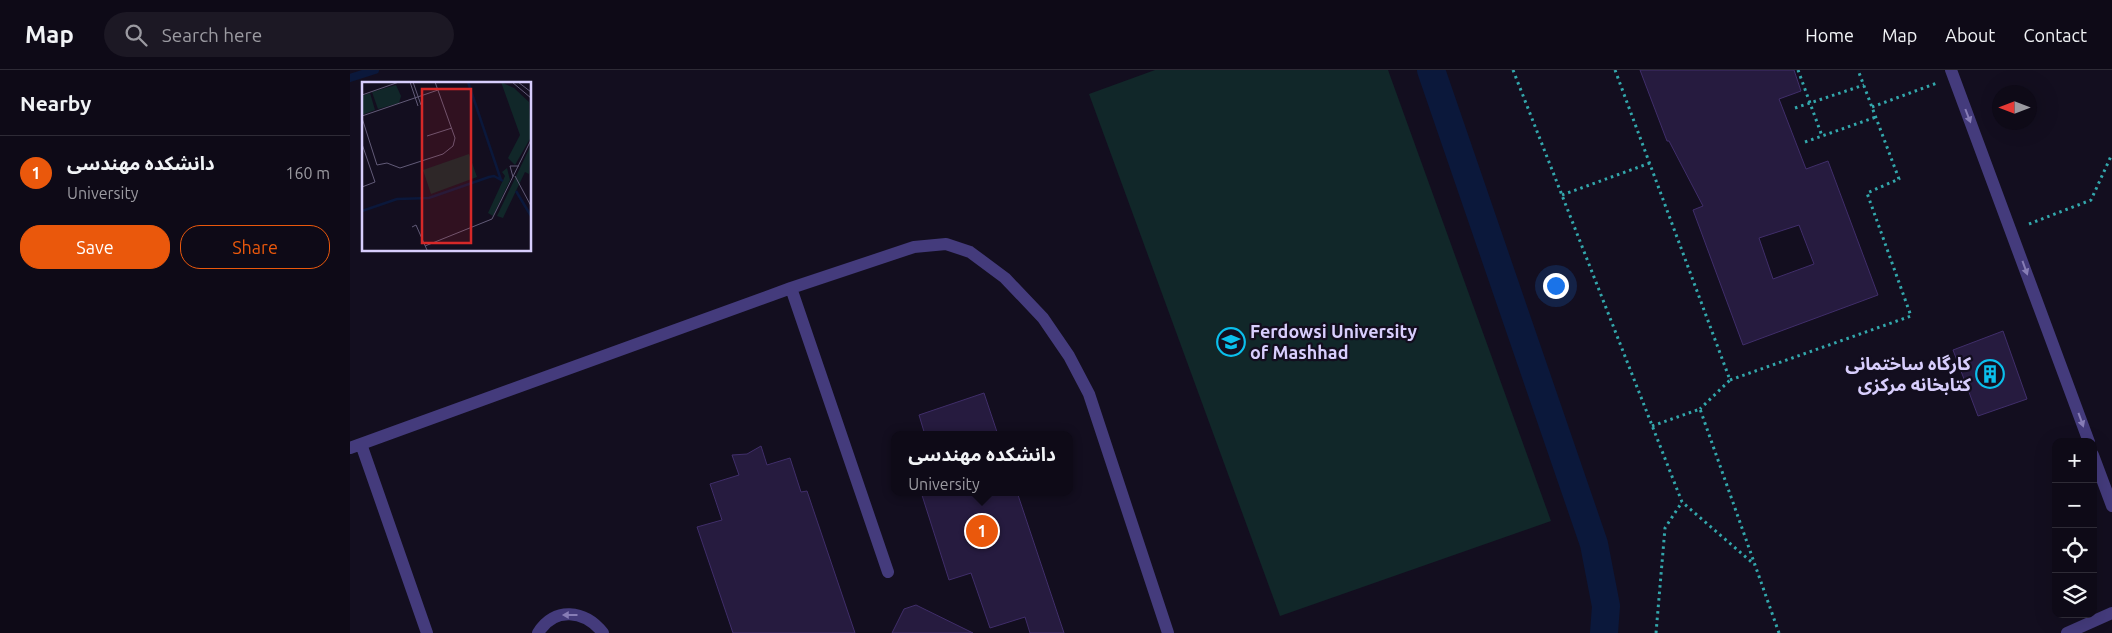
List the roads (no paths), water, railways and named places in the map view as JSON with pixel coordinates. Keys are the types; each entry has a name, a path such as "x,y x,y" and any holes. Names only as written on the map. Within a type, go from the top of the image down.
{"lane":[{"path":"1952,73 2088,438"},
{"path":"427,633 355,446 791,288 914,247 946,244 970,252 1005,278 1044,318 1069,356 1089,394 1168,633"},
{"path":"791,288 888,572"},
{"path":"2097,465 2112,506"},
{"path":"538,633 548,621 559,616 572,614 584,616 595,624 602,633"},
{"path":"2067,633 2112,614"}],"waterway":[{"path":"350,78 375,70"},
{"path":"1431,70 1594,544 1606,606 1604,633"}],"place":[{"name":"Ferdowsi University of Mashhad","path":"1231,342"},
{"name":"کارگاه ساختمانی کتابخانه مرکزی","path":"1990,374"},
{"name":"دانشکده مهندسی","path":"982,531"}]}
